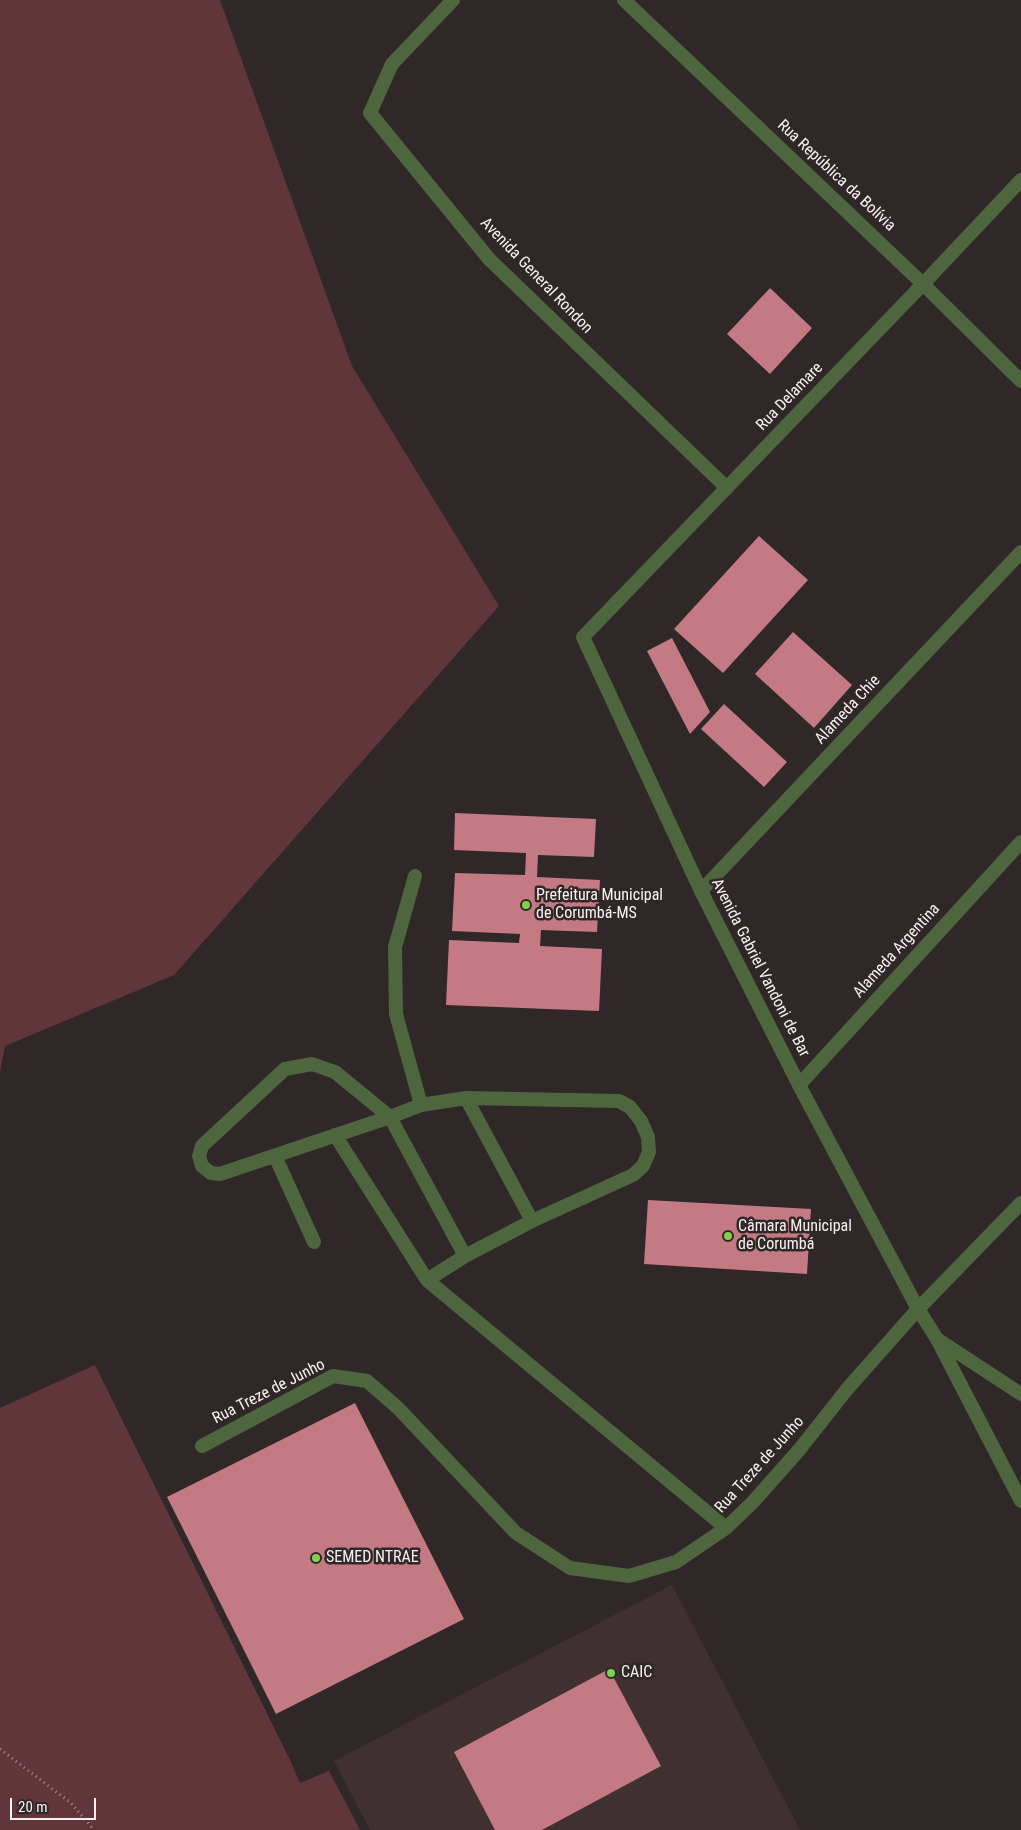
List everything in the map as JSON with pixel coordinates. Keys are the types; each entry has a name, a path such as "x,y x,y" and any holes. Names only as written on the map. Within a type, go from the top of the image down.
{"street":[{"name":"Avenida General Rondon","path":"453,0 392,64 370,113 490,259 726,488"},
{"name":"Rua República da Bolívia","path":"624,0 923,284 1021,380"},
{"name":"Rua Delamare","path":"583,637 1021,180"},
{"name":"Alameda Chie","path":"701,891 1021,552"},
{"name":"Avenida Gabriel Vandoni de Bar","path":"583,637 701,891 799,1085 918,1309 937,1339 1021,1501"},
{"name":"Alameda Argentina","path":"799,1085 1021,842"},
{"path":"415,876 395,947 396,1014 421,1105"},
{"path":"426,1280 465,1256 532,1220 632,1175 643,1166 650,1152 648,1137 641,1121 630,1107 618,1101 466,1098 421,1105 390,1117 220,1174 211,1173 202,1166 199,1156 202,1146 284,1069 312,1064 334,1072 390,1117 465,1256"},
{"path":"466,1098 532,1220"},
{"path":"335,1135 426,1280 726,1528"},
{"path":"275,1156 314,1242"},
{"name":"Rua Treze de Junho","path":"202,1446 333,1376 366,1381 398,1408 516,1533 570,1568 629,1576 676,1562 726,1528 753,1502 799,1450 848,1388 918,1309 1021,1204"},
{"path":"937,1339 1021,1394"}],"path":[{"path":"0,1749 71,1803 94,1830"}],"shaded area":[{"path":"0,0 220,0 352,366 499,606 174,975 5,1046 0,1072"},
{"path":"95,1365 300,1783 329,1771 360,1830 0,1830 0,1408"},
{"name":"CAIC","path":"672,1585 800,1830 370,1830 334,1761"}],"building":[{"path":"770,288 812,328 770,374 727,334"},
{"path":"759,536 808,580 723,673 674,629"},
{"path":"793,632 852,685 814,728 755,674"},
{"path":"672,638 710,712 690,734 647,651"},
{"path":"724,704 787,762 764,787 701,729"},
{"name":"Prefeitura Municipal de Corumbá-MS","path":"455,813 596,819 594,857 538,855 537,877 600,880 597,932 541,930 540,946 602,949 599,1011 446,1005 449,940 519,943 520,934 452,931 455,873 525,875 526,853 454,850"},
{"name":"Câmara Municipal de Corumbá","path":"648,1200 811,1209 807,1274 644,1264"},
{"name":"SEMED NTRAE","path":"355,1403 464,1619 276,1714 167,1497"},
{"path":"609,1669 661,1766 542,1830 495,1830 454,1752"}],"place":[{"name":"Prefeitura Municipal de Corumbá-MS","path":"526,905"},
{"name":"Câmara Municipal de Corumbá","path":"728,1236"},
{"name":"SEMED NTRAE","path":"316,1558"},
{"name":"CAIC","path":"611,1673"}]}
